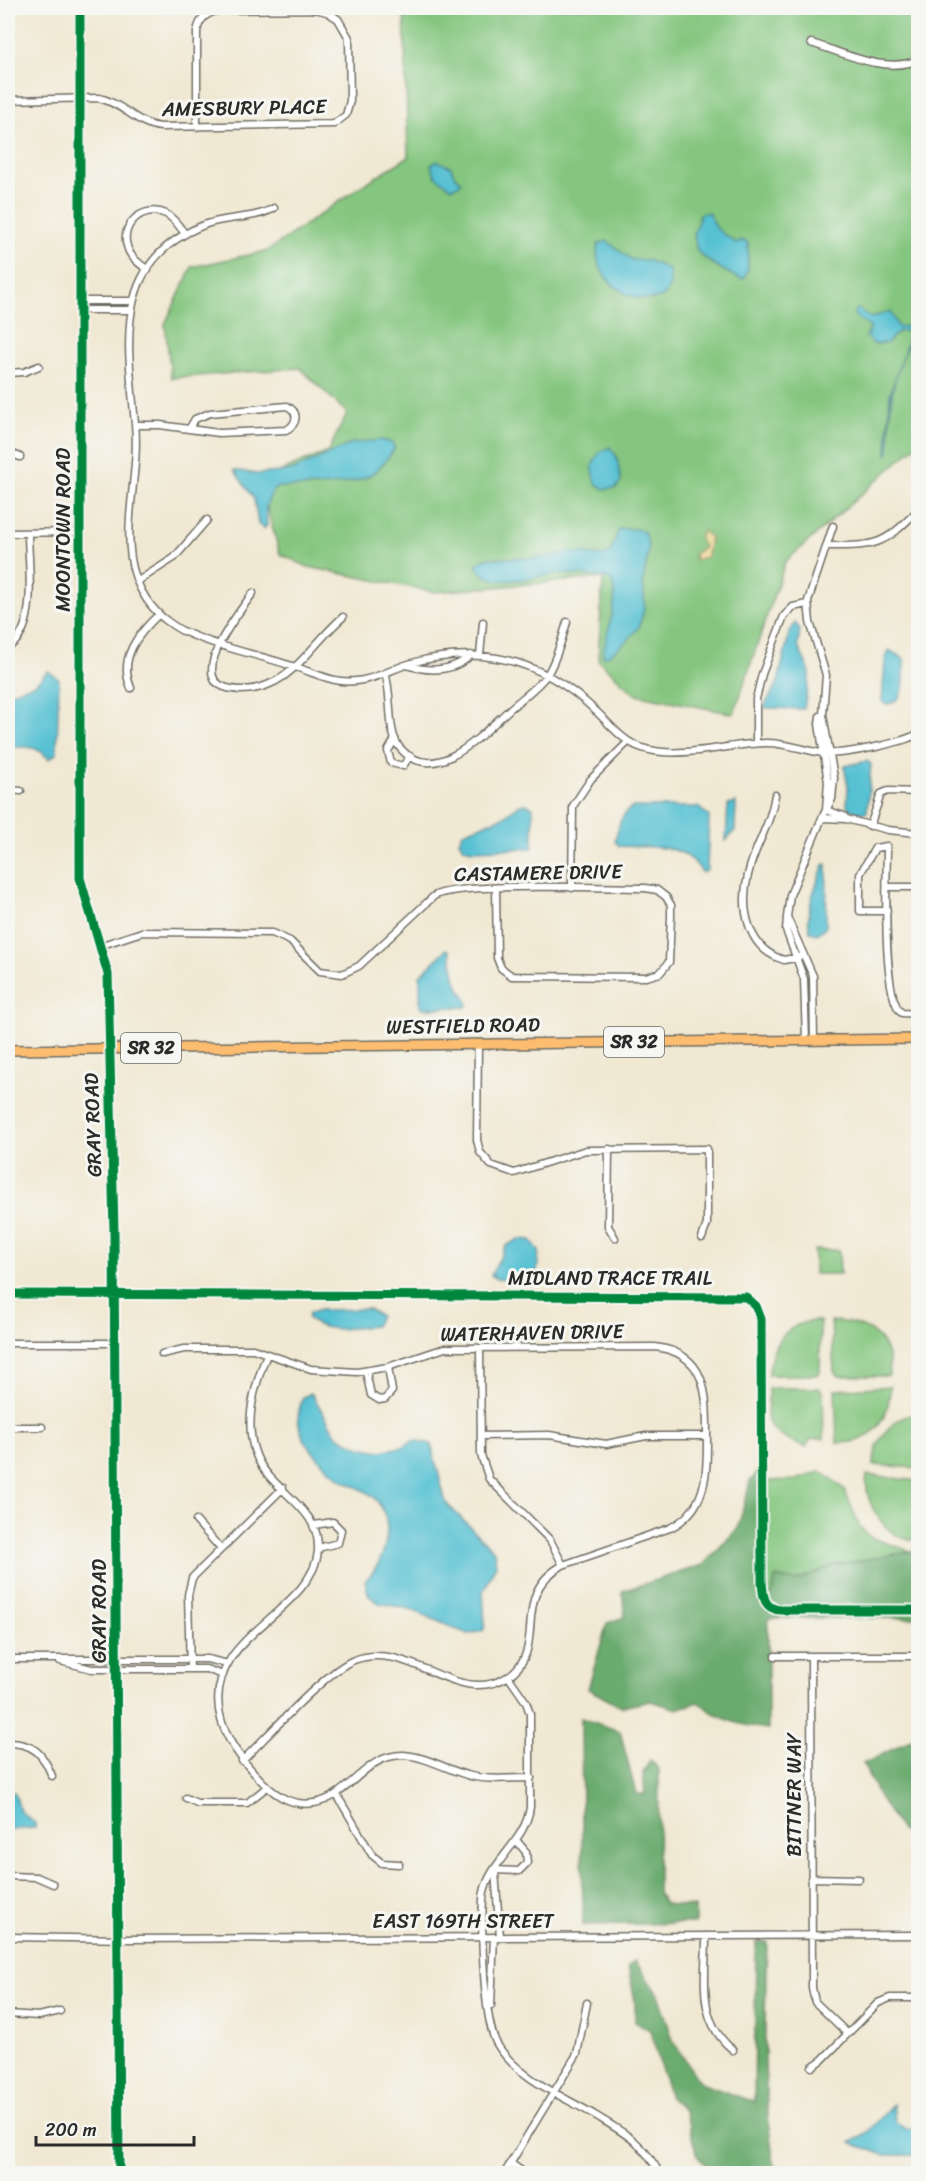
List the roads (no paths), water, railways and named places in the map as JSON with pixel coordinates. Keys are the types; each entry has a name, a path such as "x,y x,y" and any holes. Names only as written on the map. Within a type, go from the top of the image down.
{"main road":[{"name":"WESTFIELD ROAD","path":"8,1050 918,1039"}],"street":[{"path":"8,13 12,8"},
{"name":"MOONTOWN ROAD","path":"80,8 81,878 102,945 108,974 108,1048"},
{"name":"AMESBURY PLACE","path":"8,100 106,99 154,127 197,127 325,126 342,119 350,101 349,44 346,30 338,19 327,12 315,9 219,10 204,17 197,27 197,127"},
{"path":"811,43 885,65 904,65 918,60"},
{"path":"274,208 262,213 214,222 185,234 164,251 148,270 132,301 128,345 137,443 128,535 129,554 145,596 159,614 184,632 344,682 361,681 405,665 439,657 471,655 515,662 547,675 582,698 628,742 647,749 668,752 726,749 756,743 780,744 827,754 897,742 918,734"},
{"path":"148,270 133,257 127,246 127,231 135,218 149,211 163,212 172,218 185,234"},
{"path":"80,301 132,301"},
{"path":"81,310 130,310"},
{"path":"8,373 24,372 39,366"},
{"path":"136,425 160,425 189,429 219,433 286,430 293,426 296,417 294,411 287,406 210,413 195,419 189,429"},
{"path":"8,452 20,457"},
{"path":"827,546 867,546 884,541 918,510"},
{"path":"138,580 174,558 207,520"},
{"path":"810,1041 804,980 786,930 790,895 826,810 827,754 819,724 820,716 823,715 826,675 807,604 833,526"},
{"path":"8,533 81,532"},
{"path":"8,647 18,640 27,622 28,533"},
{"path":"254,593 219,644 211,671 215,681 226,688 249,690 269,686 281,680 343,617"},
{"path":"756,743 756,699 762,674 784,616 794,607 807,604"},
{"path":"131,688 126,676 128,657 138,636 159,614"},
{"path":"480,656 483,622"},
{"path":"395,740 410,756 423,760 439,761 459,755 547,675 567,622"},
{"path":"405,665 422,670 445,669 463,663 471,655"},
{"path":"385,673 391,693 395,740 388,752 391,763 403,766 410,756"},
{"path":"572,888 573,806 591,779 628,742"},
{"path":"8,790 21,791"},
{"path":"870,826 881,794 888,791 918,792"},
{"path":"775,795 770,822 747,876 747,920 752,936 768,951 784,960 805,954"},
{"path":"826,810 844,816 846,819"},
{"path":"822,818 846,819 870,826 918,833"},
{"path":"887,911 860,911 860,874 875,848 887,846 888,958 894,1004 898,1011 918,1014"},
{"path":"887,887 918,887"},
{"name":"CASTAMERE DRIVE","path":"102,945 142,932 272,933 290,941 320,971 342,974 359,966 439,893 446,890 496,889 572,888 651,888 661,893 670,905 670,959 664,970 646,977 519,978 505,972 498,963 496,889"},
{"path":"787,917 813,976 810,1041"},
{"path":"478,1044 477,1144 490,1165 514,1173 573,1152 609,1149 707,1149 707,1224 702,1238"},
{"name":"GRAY ROAD","path":"108,1048 115,1343 119,2174"},
{"path":"609,1149 608,1223 615,1238"},
{"path":"8,1343 115,1343"},
{"name":"WATERHAVEN DRIVE","path":"162,1354 184,1349 253,1349 320,1370 366,1372 388,1367 439,1349 655,1347 673,1352 691,1363 702,1378 706,1392 707,1436"},
{"path":"480,1348 482,1462 489,1479 550,1540 563,1565"},
{"path":"267,1354 252,1396 252,1443 258,1461 314,1525 318,1548 314,1569 306,1582 242,1644 223,1675 219,1697 221,1723 231,1747 267,1787 285,1800 303,1804 325,1801 337,1795 371,1763 396,1756 412,1756 478,1778 531,1778"},
{"path":"366,1372 371,1395 379,1400 385,1399 392,1391 388,1367"},
{"path":"8,1426 42,1427"},
{"path":"242,1761 339,1669 364,1657 397,1657 467,1685 490,1684 508,1676 520,1663 527,1650 530,1606 535,1592 545,1578 563,1565 662,1532 682,1521 697,1505 704,1488 707,1436 646,1436 606,1444 549,1435 481,1436"},
{"path":"190,1669 190,1584 199,1569 282,1488"},
{"path":"196,1521 220,1548"},
{"path":"314,1525 333,1522 341,1530 338,1543 318,1548"},
{"path":"775,1656 918,1656"},
{"name":"BITTNER WAY","path":"811,1656 811,1934 815,2002 847,2033"},
{"path":"8,1659 213,1659 228,1665"},
{"path":"54,1659 78,1668 213,1670 223,1675"},
{"path":"508,1676 529,1709 531,1778 528,1820 484,1887 483,1937 489,2015 497,2044 526,2073 644,2147 660,2174"},
{"path":"8,1743 24,1743 35,1749 45,1758 52,1776"},
{"path":"186,1798 197,1803 248,1803 267,1787"},
{"path":"337,1795 372,1855 382,1863 399,1864"},
{"path":"495,1870 519,1871 527,1863 526,1852 516,1840"},
{"path":"489,2015 497,1937 495,1870"},
{"path":"8,1876 37,1877 53,1884"},
{"path":"811,1878 859,1879"},
{"name":"EAST 169TH STREET","path":"8,1937 118,1939 918,1935"},
{"path":"706,1936 707,2012 719,2038 733,2050"},
{"path":"812,2067 822,2060 878,2003 890,1998 918,1998"},
{"path":"504,2174 577,2054 587,2003"},
{"path":"8,2014 39,2016 60,2011"},
{"path":"510,2163 526,2174"}],"water":[{"path":"437,161 451,167 454,175 461,181 460,184 452,188 436,177 431,165"},
{"path":"708,212 717,229 736,243 742,240 748,243 748,269 744,279 720,268 697,251 694,234 700,214"},
{"path":"607,241 632,260 647,260 668,269 670,283 663,297 639,298 627,294 607,279 597,256 598,244"},
{"path":"858,309 871,318 890,311 898,327 914,326 918,316 897,373 911,331 899,331 887,343 873,344 866,336 871,328 854,315 855,310"},
{"path":"897,373 892,393 889,452 887,454 890,394"},
{"path":"381,440 392,443 395,448 370,475 338,484 278,487 272,491 266,507 267,525 264,529 258,524 254,499 234,470 257,474 291,471 353,443"},
{"path":"610,447 617,457 621,481 616,488 604,489 596,484 592,466 599,453"},
{"path":"619,529 638,529 644,532 647,539 649,548 643,582 645,606 639,627 628,640 608,656 603,656 614,606 614,587 611,580 591,576 555,574 501,580 482,573 476,565 486,558 543,558 570,552 604,556 610,553"},
{"path":"795,623 800,629 798,646 810,672 804,709 766,708 764,707 778,682 789,634"},
{"path":"889,650 904,659 904,680 898,699 885,704 882,701 885,661"},
{"path":"48,671 59,679 57,753 49,759 35,749 8,748 8,693 35,684"},
{"path":"867,761 871,764 867,812 858,813 847,806 848,786 844,766"},
{"path":"736,803 735,830 726,841 728,805"},
{"path":"526,804 533,807 533,848 472,850 464,848 459,841 463,832 503,817 519,805"},
{"path":"633,807 698,807 709,816 707,870 702,873 686,856 666,848 619,846 615,841 622,817"},
{"path":"827,864 826,927 817,934 810,932 810,907 814,889 824,865"},
{"path":"447,949 450,951 456,981 468,1003 467,1007 423,1008 420,1005 420,975"},
{"path":"519,1239 531,1240 539,1251 537,1274 528,1281 496,1279 491,1275 506,1246"},
{"path":"369,1309 380,1316 375,1326 330,1328 322,1327 308,1318 309,1313 320,1310"},
{"path":"311,1393 337,1436 360,1447 380,1451 403,1447 414,1440 431,1444 446,1503 494,1551 496,1565 483,1592 485,1625 483,1631 467,1634 410,1609 379,1603 369,1596 365,1581 383,1554 387,1532 386,1521 374,1497 341,1479 322,1462 304,1439 299,1424 300,1407 303,1397"},
{"path":"8,1790 15,1793 20,1811 35,1823 35,1828 8,1830"},
{"path":"893,2104 895,2121 905,2129 918,2129 918,2155 884,2155 851,2143 868,2132"}]}
